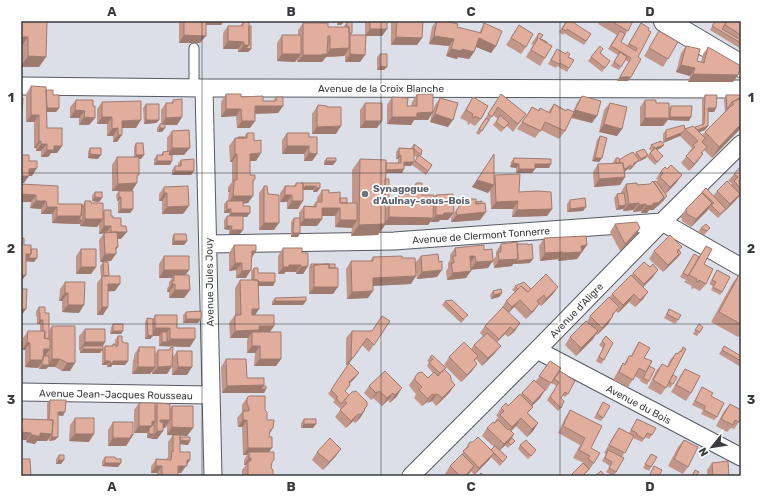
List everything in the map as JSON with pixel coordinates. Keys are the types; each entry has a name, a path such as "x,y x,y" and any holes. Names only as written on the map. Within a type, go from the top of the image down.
{"street":[{"path":"665,21 741,66"},
{"name":"Avenue de la Croix Blanche","path":"21,86 199,88 741,89"},
{"name":"Avenue Jules Jouy","path":"199,88 208,244 212,476"},
{"name":"Avenue d'Aligre","path":"411,476 741,144"},
{"path":"662,222 741,266"},
{"name":"Avenue de Clermont Tonnerre","path":"208,244 394,241 662,222"},
{"name":"Avenue du Bois","path":"537,350 741,457"},
{"name":"Avenue Jean-Jacques Rousseau","path":"21,392 210,395"}],"lane":[{"path":"194,48 199,88"}],"building":[{"path":"21,21 47,21 46,57 28,56 28,37 21,37"},
{"path":"184,21 206,21 206,36 184,35"},
{"path":"370,21 387,21 387,29 370,29"},
{"path":"397,21 423,21 422,38 396,37"},
{"path":"437,21 458,24 457,27 481,33 484,23 502,31 496,46 479,38 474,52 462,49 462,51 451,49 454,39 434,36"},
{"path":"567,21 571,21 591,34 586,41 567,29 566,31 562,29"},
{"path":"611,21 633,21 628,31"},
{"path":"716,21 727,21 722,29 741,40 741,43 712,26"},
{"path":"727,21 741,21 741,35 725,25"},
{"path":"243,22 249,22 249,45 244,45 244,42 228,41 228,26 243,26"},
{"path":"347,22 352,22 352,33 349,33"},
{"path":"303,23 328,23 328,27 349,27 349,48 330,49 330,36 328,36 327,54 303,55"},
{"path":"641,23 649,28 648,30 651,32 638,57 641,59 631,77 620,77 631,58 611,46 620,31 625,34 621,42 636,51 637,48 629,44"},
{"path":"519,25 533,34 526,47 511,38"},
{"path":"249,26 251,26 251,49 246,48 249,45"},
{"path":"659,31 678,42 668,59 649,48"},
{"path":"539,33 543,35 540,39 552,46 545,58 531,50 538,38"},
{"path":"282,35 301,35 301,54 282,54"},
{"path":"350,35 366,35 365,55 350,54"},
{"path":"600,46 603,49 600,53 610,61 605,68 591,57"},
{"path":"686,46 700,49 697,61 704,63 708,47 741,66 738,75 693,74 695,68 681,65"},
{"path":"557,49 566,54 567,52 570,54 568,57 574,60 569,68 551,60"},
{"path":"620,52 627,57 621,67 614,62"},
{"path":"380,54 387,54 387,67 380,66"},
{"path":"31,86 46,87 47,128 62,128 62,146 54,146 54,150 47,150 47,144 41,144 41,141 39,141 39,115 31,115"},
{"path":"46,90 53,90 53,95 59,95 59,108 47,108"},
{"path":"226,94 241,94 241,97 263,96 263,101 276,101 276,97 283,97 283,106 255,106 255,121 242,121 241,109 226,109"},
{"path":"417,94 433,94 433,112 417,113 417,117 392,117 392,97 408,98 407,106 417,106"},
{"path":"501,94 526,114 518,124 498,107 492,117 488,114"},
{"path":"705,95 717,95 716,108 708,108 708,126 697,130 695,127 704,124"},
{"path":"726,95 741,95 741,97 732,102 727,109"},
{"path":"582,96 601,101 597,116 575,110"},
{"path":"473,97 488,106 481,119 475,116 474,118 472,117 473,114 466,110"},
{"path":"740,97 741,124 719,147 705,132 734,104 732,102 740,99"},
{"path":"21,98 23,98 22,113 21,113"},
{"path":"440,98 458,103 453,120 435,114"},
{"path":"182,99 182,117 166,118 166,103 173,103 173,100"},
{"path":"76,100 93,100 93,106 95,106 95,118 84,117 85,111 75,110"},
{"path":"645,100 656,100 656,103 669,103 669,118 645,118"},
{"path":"141,101 141,120 122,121 122,135 118,135 118,128 112,129 112,117 102,117 102,102"},
{"path":"365,103 382,103 382,121 365,121"},
{"path":"610,103 627,107 622,129 604,124"},
{"path":"146,104 159,104 159,120 146,120"},
{"path":"554,104 566,111 567,109 574,112 565,131 545,122 541,131 522,122 532,107 539,111 540,108 550,113"},
{"path":"318,105 327,107 341,107 341,126 317,127"},
{"path":"671,106 692,106 691,117 670,117"},
{"path":"500,115 509,123 504,128 496,122"},
{"path":"486,118 489,120 482,131 479,129"},
{"path":"160,124 165,124 165,128 160,128"},
{"path":"684,125 685,129 683,132 666,139 666,130"},
{"path":"693,126 705,138 702,142 707,147 694,164 686,156 695,147 693,145 698,141 685,129"},
{"path":"189,130 190,148 172,148 172,131"},
{"path":"247,133 254,133 254,141 261,140 261,153 250,154 250,175 255,175 255,179 253,180 253,196 233,196 234,180 237,180 237,154 235,154 235,138 247,138"},
{"path":"287,133 309,133 309,137 317,137 317,154 309,153 309,146 287,146"},
{"path":"600,136 607,138 602,158 595,158"},
{"path":"661,141 664,145 655,148 651,145"},
{"path":"136,143 143,143 144,155 136,155"},
{"path":"414,144 422,150 421,155 414,149"},
{"path":"90,148 101,148 101,155 90,154"},
{"path":"399,148 414,149 414,162 404,162 404,169 386,170 386,163 401,163"},
{"path":"655,148 663,156 657,162 650,153"},
{"path":"644,149 648,155 641,159 636,152"},
{"path":"170,151 169,155 172,155 172,161 157,161 157,155 163,155 163,152"},
{"path":"633,152 639,160 631,167 631,165 625,169 623,163 619,160"},
{"path":"494,154 494,185 477,180"},
{"path":"21,155 29,155 29,161 37,161 37,168 29,169 29,176 21,176"},
{"path":"419,155 432,165 428,171 415,161"},
{"path":"117,157 139,157 139,175 137,175 137,183 118,184"},
{"path":"327,158 336,158 336,161 326,161"},
{"path":"514,158 551,159 551,164 535,164 535,169 519,169 519,164 513,163"},
{"path":"616,158 619,158 620,163 616,163"},
{"path":"194,159 194,171 175,171 175,166 181,166 181,160"},
{"path":"360,159 386,160 385,224 359,225"},
{"path":"623,163 625,177 599,179 598,164"},
{"path":"671,165 682,175 670,187 660,177 663,173 661,171 665,167 667,169"},
{"path":"740,167 741,189 734,181 738,177 734,174"},
{"path":"520,174 519,192 551,192 552,209 517,210 518,201 496,202 495,175"},
{"path":"385,179 389,179 389,201 385,201"},
{"path":"653,181 664,197 658,203 653,203 653,205 646,206 646,204 639,205 639,203 629,204 626,184 650,184"},
{"path":"656,181 667,196 662,201 664,197 654,182"},
{"path":"727,181 740,194 730,204 717,191"},
{"path":"296,183 303,183 303,201 292,201 292,195 285,195 285,186 296,186"},
{"path":"303,183 320,183 320,188 316,188 316,186 305,186 305,188 303,188"},
{"path":"416,183 422,183 422,195 434,195 433,218 389,217 389,204 391,204 391,202 399,202 399,194 416,194"},
{"path":"21,184 58,186 58,204 82,204 81,216 57,216 57,207 47,207 46,201 36,201 36,195 21,194"},
{"path":"188,186 189,206 167,207 167,193 164,193 164,187"},
{"path":"264,186 267,186 268,194 279,195 279,223 264,223"},
{"path":"706,188 726,209 720,214 711,205 714,203 702,192"},
{"path":"322,190 329,190 329,193 340,192 340,203 357,203 357,220 340,220 340,208 322,208 322,219 304,219 304,206 316,207 316,202 322,202"},
{"path":"119,191 133,191 133,209 121,209 121,197 119,197"},
{"path":"95,192 102,192 102,198 95,197"},
{"path":"624,193 626,205 619,206 617,194"},
{"path":"702,193 712,203 696,219 687,214 686,209"},
{"path":"453,194 454,213 436,215 436,195"},
{"path":"340,198 347,198 347,203 340,203"},
{"path":"585,198 586,207 570,209 570,200"},
{"path":"464,199 476,199 476,204 485,203 486,212 457,215 456,211"},
{"path":"85,201 91,201 91,203 103,203 103,219 85,219"},
{"path":"227,201 243,201 243,206 250,206 250,213 231,213 231,209 227,209"},
{"path":"482,201 482,203 476,204 476,202"},
{"path":"82,205 83,220 79,220 81,216"},
{"path":"104,210 111,210 111,216 113,216 113,218 121,218 121,226 126,226 127,232 111,232 111,226 104,226"},
{"path":"227,216 243,216 243,230 231,230 232,226 227,226"},
{"path":"294,218 300,218 300,233 293,233"},
{"path":"637,222 640,228 625,244 615,224"},
{"path":"706,224 710,228 707,231 701,228"},
{"path":"117,232 118,247 116,247 116,254 105,254 104,233"},
{"path":"174,234 186,234 187,241 174,241"},
{"path":"670,235 682,247 677,251 679,254 668,265 654,251"},
{"path":"586,236 587,245 581,246 582,252 545,253 544,238"},
{"path":"21,238 24,238 24,245 31,245 31,254 26,254 26,275 21,275"},
{"path":"517,242 518,259 499,260 498,252 501,252 501,244"},
{"path":"517,244 532,244 533,259 516,261 518,259"},
{"path":"234,245 256,245 256,251 252,251 251,270 242,271 242,263 235,263"},
{"path":"484,245 484,250 492,249 493,261 476,262 475,256 470,256 471,271 453,273 451,263 454,263 453,256 456,256 455,248"},
{"path":"706,246 712,249 704,264 713,269 706,284 699,280 698,282 696,281 697,279 689,275"},
{"path":"283,248 302,248 302,253 308,253 308,266 301,267 301,265 289,265 289,267 283,267"},
{"path":"31,249 37,249 37,258 28,258 31,254"},
{"path":"81,249 96,249 96,267 81,267"},
{"path":"438,254 439,262 442,261 442,270 422,272 421,256"},
{"path":"694,254 699,257 688,276 683,273"},
{"path":"164,256 189,256 189,270 164,270"},
{"path":"402,256 402,258 415,258 416,276 373,278 373,291 352,292 351,261 373,261 373,257"},
{"path":"103,262 108,262 109,275 104,276"},
{"path":"644,262 650,267 653,264 658,270 644,284 633,273"},
{"path":"311,264 329,264 314,265 311,268"},
{"path":"329,264 335,264 335,268 329,268"},
{"path":"329,264 329,268 338,268 338,287 314,287 314,265"},
{"path":"254,268 258,268 258,273 275,273 275,282 259,282 258,280 254,280"},
{"path":"717,270 730,277 722,292 713,287 716,282 712,280"},
{"path":"740,273 741,274 741,324 719,312"},
{"path":"546,274 558,287 546,299 544,295 537,301 539,304 532,312 520,300 512,307 506,301 521,286 528,292"},
{"path":"174,275 189,275 190,290 175,290 175,284 172,284 172,281 174,281"},
{"path":"631,275 648,292 640,300 634,294 623,305 612,294"},
{"path":"102,276 120,276 120,284 108,284 108,307 102,307"},
{"path":"240,280 258,280 259,309 252,309 252,315 274,315 274,326 259,326 259,330 235,331 235,315 241,315"},
{"path":"65,282 85,282 84,305 68,305 68,293 65,293"},
{"path":"524,282 531,289 528,292 521,286 518,289 515,286"},
{"path":"21,289 27,289 26,309 21,309"},
{"path":"501,289 502,293 494,295 493,291"},
{"path":"306,297 306,301 275,301 275,298"},
{"path":"609,297 619,307 602,328 590,316"},
{"path":"452,300 468,315 463,319 445,301"},
{"path":"39,307 45,307 45,313 49,313 49,339 45,338 45,331 43,331 43,320 40,320"},
{"path":"503,307 520,323 514,330 510,327 499,339 485,326"},
{"path":"669,309 681,315 678,320 667,314"},
{"path":"201,311 201,319 186,319 186,312"},
{"path":"155,315 177,315 177,328 195,328 195,339 170,339 170,328 155,328"},
{"path":"382,316 390,321 374,345 367,338 353,358 351,358 352,331 372,331"},
{"path":"147,318 153,319 153,336 148,335"},
{"path":"586,321 598,331 581,348 570,337"},
{"path":"113,324 123,324 123,331 113,331"},
{"path":"699,324 703,327 700,332 695,330"},
{"path":"52,326 75,326 75,363 67,363 60,359 52,359"},
{"path":"85,329 105,329 105,342 85,342"},
{"path":"28,331 45,331 44,338 50,339 50,349 44,349 43,360 30,360 30,343 27,342"},
{"path":"162,332 167,332 167,342 162,342"},
{"path":"252,332 281,332 281,359 260,359 260,346 252,346"},
{"path":"487,333 501,346 488,358 474,345"},
{"path":"118,336 122,336 122,342 128,343 128,361 113,361 113,363 110,363 110,361 105,361 105,346 113,346 113,344 115,344 115,346 118,346"},
{"path":"606,336 613,343 604,360 599,357 605,344 602,341"},
{"path":"464,342 478,356 474,360 477,364 467,375 449,357"},
{"path":"639,342 650,348 644,358 652,361 646,372 639,368 633,380 619,372 623,363 625,365 629,356 632,356"},
{"path":"83,346 103,346 103,349 83,349"},
{"path":"724,346 741,356 741,361 722,350"},
{"path":"139,347 155,347 155,367 138,367"},
{"path":"173,347 172,366 158,367 158,350 170,350 170,348"},
{"path":"683,347 686,349 666,388 653,380 662,364 668,367 676,353 678,354 680,351 681,352"},
{"path":"177,351 192,351 192,367 178,367"},
{"path":"432,355 446,368 442,372 440,373 429,363 433,359 430,357"},
{"path":"43,356 49,356 49,365 42,365"},
{"path":"226,359 246,359 247,378 264,378 264,385 227,386"},
{"path":"550,361 561,368 551,383 539,376"},
{"path":"349,363 359,373 349,382 350,385 345,391 349,395 341,404 336,398 338,397 331,390"},
{"path":"649,366 655,369 649,381 643,378"},
{"path":"444,369 450,375 451,380 455,385 442,398 437,394 432,394 428,399 419,390 422,387 415,380 415,377 418,373 422,372 428,378 434,372 438,376"},
{"path":"685,369 700,376 691,393 676,385"},
{"path":"385,371 402,388 395,395 393,393 387,398 379,391 376,393 369,386"},
{"path":"560,371 575,381 568,394 565,392 561,398 564,401 561,408 550,397 559,382 554,379"},
{"path":"673,375 677,377 673,384 669,382"},
{"path":"534,380 545,390 533,403 522,393"},
{"path":"263,386 266,386 266,389 261,389"},
{"path":"702,387 713,393 711,396 724,403 717,417 704,410 705,406 695,401"},
{"path":"356,391 367,402 367,406 360,415 358,414 351,421 340,410 347,403 344,400 352,392"},
{"path":"520,394 533,407 527,413 538,423 532,429 521,418 512,427 500,415 504,411 501,408 506,403 508,406"},
{"path":"249,396 265,396 267,420 274,420 273,428 270,430 269,437 272,437 272,448 248,448 247,420 243,420 243,411 249,411 247,398"},
{"path":"50,400 66,400 65,412 58,412 58,437 52,437 53,420 49,420"},
{"path":"603,402 610,406 603,418 597,414"},
{"path":"139,403 155,403 155,422 152,421 152,426 139,426"},
{"path":"157,403 170,404 170,420 160,420 160,422 163,422 163,431 157,431"},
{"path":"730,404 741,410 741,418 739,422 735,420 733,425 721,419"},
{"path":"172,406 193,406 193,428 172,427"},
{"path":"570,410 602,426 591,448 600,453 594,463 588,459 590,456 579,450 585,438 563,426"},
{"path":"75,418 94,418 94,434 75,434"},
{"path":"22,419 53,420 52,434 40,433 40,436 35,436 31,435 31,433 21,432"},
{"path":"304,419 316,419 316,424 304,424"},
{"path":"637,419 656,428 652,435 647,433 644,439 631,430"},
{"path":"498,420 514,434 504,444 487,428 493,422 495,423"},
{"path":"113,422 133,422 133,435 131,435 131,438 113,438"},
{"path":"152,425 154,425 154,434 149,434 149,429"},
{"path":"619,428 634,436 625,453 609,445"},
{"path":"173,435 180,435 180,452 190,452 190,460 187,460 187,466 178,466 178,476 162,476 162,466 156,466 156,459 171,460 172,451 173,452"},
{"path":"180,437 190,437 190,441 180,440"},
{"path":"478,437 494,453 479,468 463,451 468,447 470,442 473,442"},
{"path":"330,438 341,449 329,462 317,452"},
{"path":"512,438 515,441 511,445 508,442"},
{"path":"526,440 536,450 531,456 520,445"},
{"path":"684,440 698,447 688,467 674,459"},
{"path":"495,446 507,457 503,462 491,450"},
{"path":"608,450 624,458 616,472 609,468 612,462 605,458"},
{"path":"249,452 274,452 274,460 271,468 273,470 273,476 248,476 248,463 251,461 251,458 249,458"},
{"path":"462,454 474,466 465,476 460,476 450,466"},
{"path":"651,454 657,457 651,467 645,464"},
{"path":"59,455 64,455 64,460 59,460"},
{"path":"105,457 115,457 116,459 121,459 121,463 105,463"},
{"path":"21,459 30,459 31,476 21,476"},
{"path":"728,461 729,476 713,476 712,463"},
{"path":"583,463 589,469 582,476 573,476 572,474"},
{"path":"654,466 662,470 659,476 649,476"},
{"path":"695,470 699,472 697,475 700,476 692,476"},
{"path":"601,471 605,476 595,476"}],"place":[{"name":"Synagogue d'Aulnay-sous-Bois","path":"365,194"}]}
